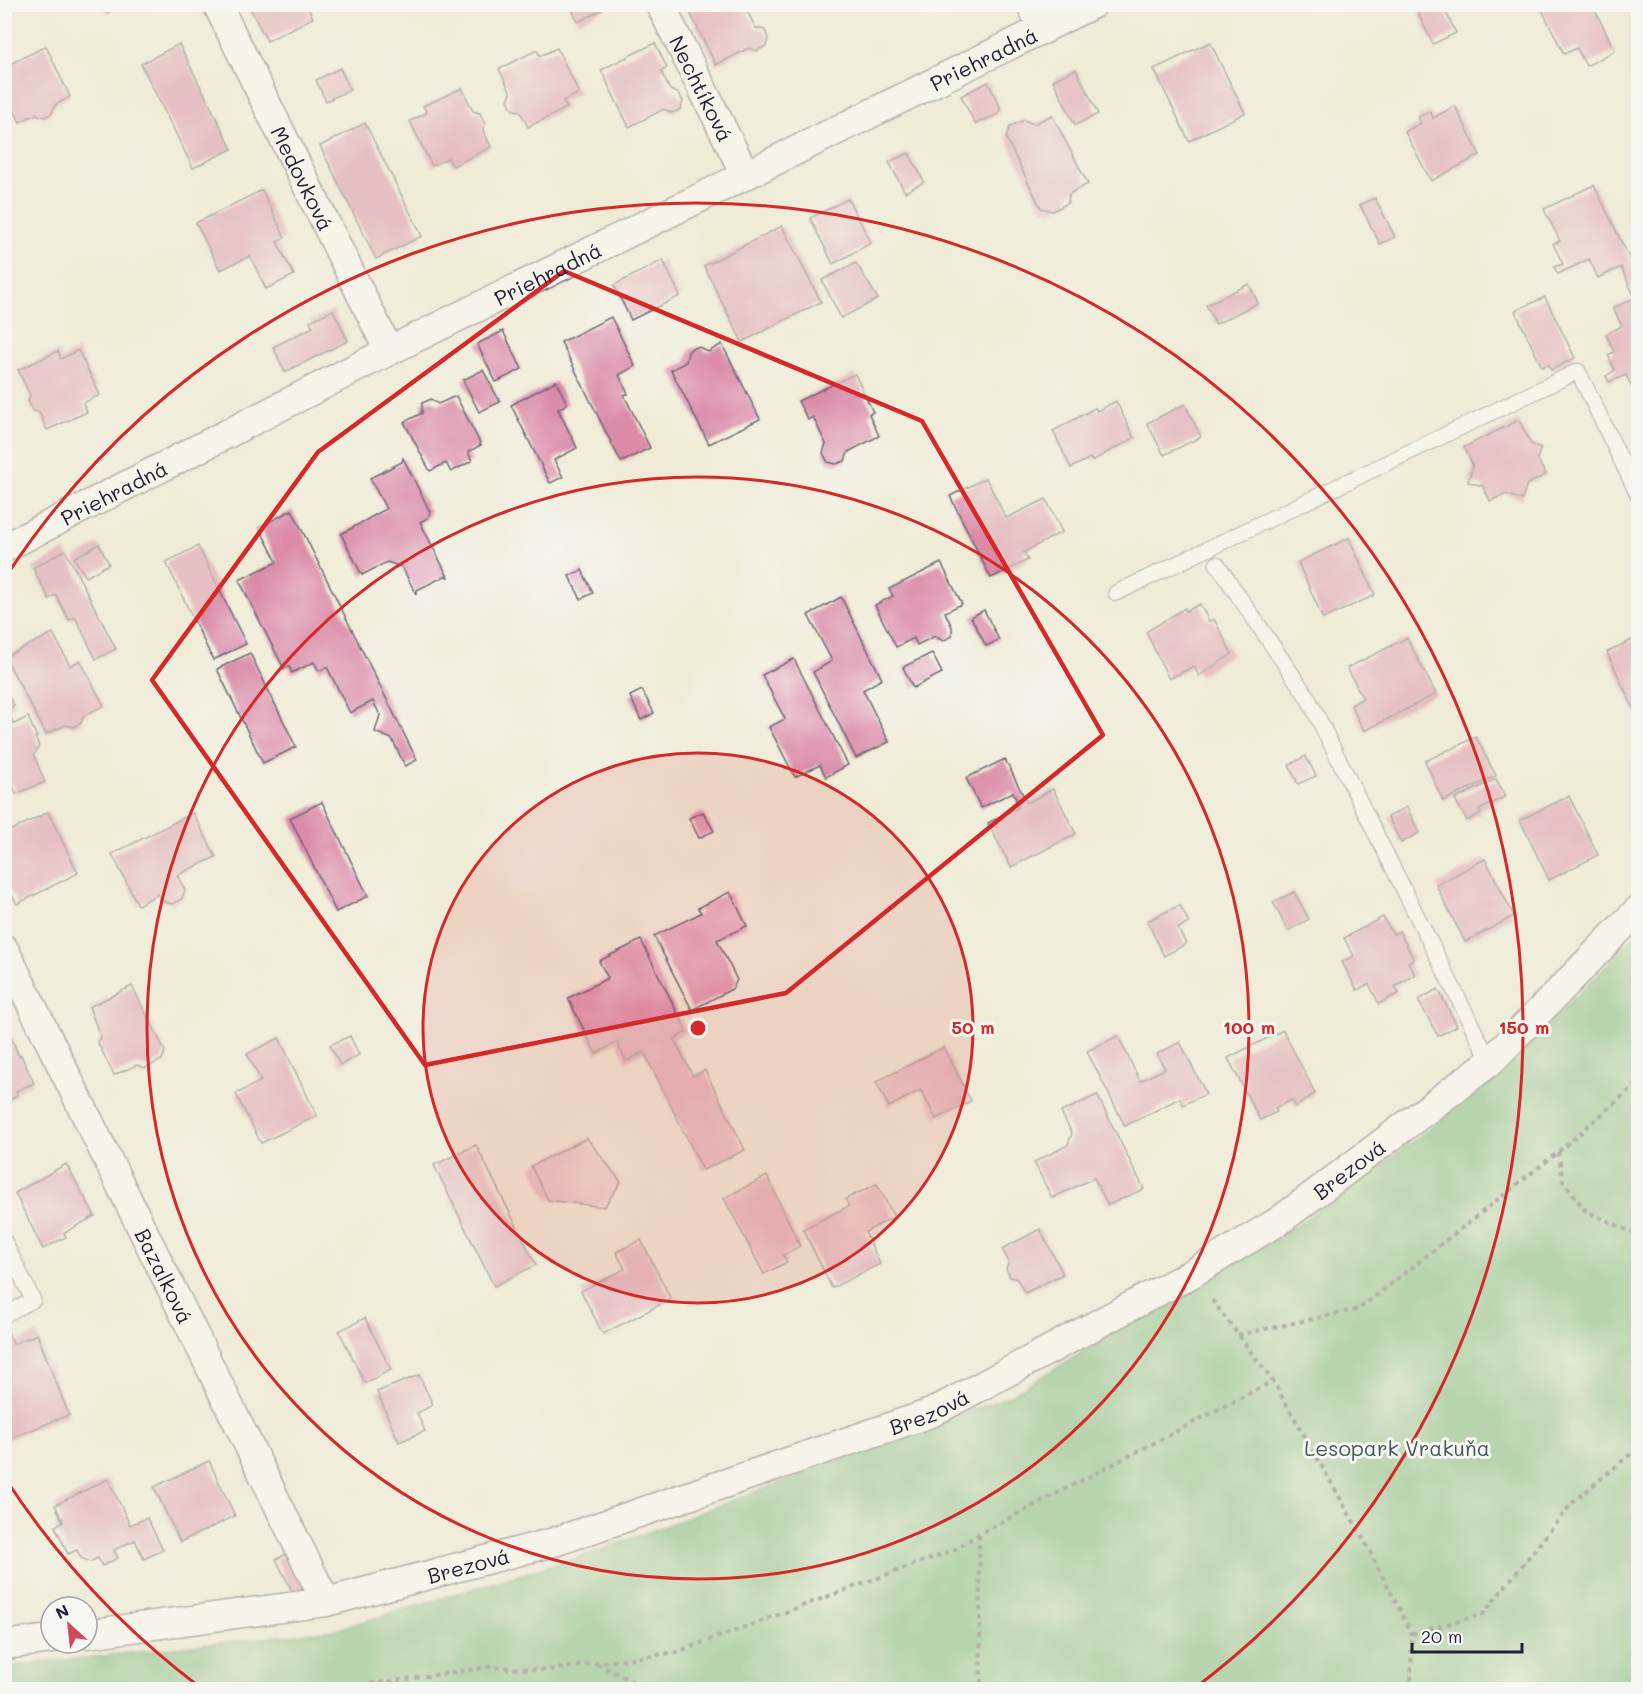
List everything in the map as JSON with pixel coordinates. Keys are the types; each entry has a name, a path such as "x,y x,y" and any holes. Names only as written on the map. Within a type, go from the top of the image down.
{"street":[{"name":"Medovková","path":"217,4 389,351"},
{"name":"Nechtíková","path":"660,4 745,174"},
{"path":"1031,4 1043,30"},
{"name":"Priehradná","path":"4,548 389,351 1093,4"},
{"name":"Brezová","path":"99,1632 327,1602 554,1542 931,1413 1191,1274 1279,1221 1490,1062 1638,910"},
{"name":"Bazalková","path":"4,949 327,1602"},
{"path":"4,1645 39,1641"}],"lane":[{"path":"1116,593 1578,371 1638,495"},
{"path":"1217,564 1308,698 1490,1062"},
{"path":"4,1241 33,1300 4,1315"}],"path":[{"path":"1239,1335 1359,1309 1558,1152 1638,1083"},
{"path":"1558,1152 1563,1181 1586,1211 1638,1235"},
{"path":"1191,1274 1273,1381 1364,1540 1412,1634 1411,1682 1417,1689"},
{"path":"308,1689 393,1681 489,1667 548,1670 677,1652 954,1550 979,1534 1273,1381"},
{"path":"1412,1634 1483,1614 1573,1502 1638,1448"},
{"path":"979,1534 981,1689"},
{"path":"597,1663 650,1689"},
{"path":"388,1689 393,1681"},
{"path":"1399,1689 1411,1682"}],"highlighted area":[{"path":"564,271 922,421 1103,735 786,993 425,1065 152,680 318,452"}],"green space":[{"name":"Lesopark Vrakuňa","path":"1638,933 1638,1681 1627,1689 5,1690 4,1667 335,1630 596,1552 1009,1396 1291,1229 1394,1156 1501,1073"}],"building":[{"path":"103,4 124,4 107,13"},
{"path":"248,4 306,4 313,18 267,41"},
{"path":"569,4 599,4 602,10 578,22"},
{"path":"697,4 754,4 746,9 756,28 765,30 768,38 766,46 757,51 749,48 716,65 688,9"},
{"path":"1435,4 1442,4 1456,33 1433,44 1418,13"},
{"path":"1539,4 1592,4 1615,51 1586,66 1577,48 1564,54"},
{"path":"1210,42 1245,113 1189,141 1154,69"},
{"path":"655,43 667,68 661,71 670,90 678,93 683,101 681,109 672,113 664,109 629,127 601,70"},
{"path":"179,44 232,149 193,168 141,64"},
{"path":"46,46 70,97 55,105 52,113 45,117 36,114 20,122 4,91 4,67"},
{"path":"557,48 579,93 563,101 567,108 528,127 520,111 513,110 508,100 511,93 499,69 537,50 540,56"},
{"path":"340,68 350,90 326,101 316,80"},
{"path":"1076,69 1098,114 1075,125 1053,80"},
{"path":"988,82 1000,107 999,114 975,124 961,96"},
{"path":"462,88 473,111 480,113 485,124 483,130 491,147 453,166 448,158 432,166 410,121 427,113 423,106"},
{"path":"1455,106 1480,155 1431,181 1405,132 1421,123 1418,117 1430,111 1433,118"},
{"path":"1052,115 1088,184 1069,194 1068,203 1053,211 1041,208 1006,138 1010,126 1024,120 1034,124"},
{"path":"365,123 422,236 376,259 320,146"},
{"path":"909,153 924,182 905,192 889,162"},
{"path":"1594,185 1638,276 1638,390 1634,392 1626,375 1609,382 1606,376 1615,370 1608,355 1614,352 1606,334 1622,326 1613,308 1635,298 1621,267 1598,278 1589,259 1558,274 1554,267 1563,264 1553,244 1560,241 1544,209"},
{"path":"262,190 285,238 277,242 294,275 266,289 250,256 220,270 196,223"},
{"path":"1375,198 1395,237 1380,244 1360,205"},
{"path":"848,199 871,243 833,264 810,218"},
{"path":"782,226 821,302 742,342 704,266"},
{"path":"663,260 680,296 631,320 614,285"},
{"path":"856,263 878,299 841,318 822,280"},
{"path":"1249,284 1258,303 1216,324 1206,305"},
{"path":"1545,297 1575,358 1551,370 1548,364 1542,367 1515,311"},
{"path":"333,310 348,341 285,372 273,347 313,327 310,321"},
{"path":"611,317 635,366 619,375 628,394 624,395 650,448 621,462 561,342"},
{"path":"503,331 522,369 496,382 477,344"},
{"path":"722,344 760,419 709,444 671,370 686,362 688,352 692,348 699,347 708,352"},
{"path":"78,350 100,395 83,403 87,412 47,430 39,412 33,411 28,401 30,395 18,370 58,351 61,359"},
{"path":"483,370 500,402 479,412 463,380"},
{"path":"855,374 873,412 869,414 879,436 848,452 845,461 836,464 828,462 823,453 826,444 813,417 808,420 798,401"},
{"path":"556,381 567,404 558,409 577,448 554,460 563,477 550,483 511,405"},
{"path":"456,396 481,445 468,452 472,461 451,472 446,463 430,471 404,422 422,413 422,403 431,399 438,404"},
{"path":"1116,401 1134,438 1092,461 1090,458 1071,468 1053,431 1095,408 1097,411"},
{"path":"1185,404 1201,437 1164,455 1147,423"},
{"path":"1519,420 1531,444 1541,448 1537,458 1546,475 1527,484 1522,500 1506,494 1490,501 1483,486 1468,482 1473,466 1464,447"},
{"path":"403,458 430,512 428,518 420,522 448,577 445,576 417,590 416,594 402,567 387,562 362,575 341,534 386,509 370,478 402,462"},
{"path":"986,478 1006,518 1046,499 1062,532 1024,552 1028,560 991,578 950,496"},
{"path":"292,510 417,760 405,766 392,739 375,732 380,715 373,701 350,713 327,667 319,671 314,662 292,673 289,666 284,669 239,580 277,562 259,527"},
{"path":"1349,538 1375,595 1323,619 1298,562"},
{"path":"99,544 109,564 86,577 74,558"},
{"path":"198,546 246,644 213,660 166,562"},
{"path":"65,550 116,649 96,659 75,617 69,620 56,595 49,599 33,568"},
{"path":"941,563 962,604 945,612 952,627 952,636 943,641 935,636 917,645 914,638 896,647 875,605 893,596 889,589"},
{"path":"582,570 593,593 581,599 569,576"},
{"path":"841,597 882,679 863,690 889,742 856,758 813,672 832,661 808,615"},
{"path":"1200,604 1209,621 1214,619 1232,654 1199,676 1194,666 1169,679 1146,632 1185,608 1186,611"},
{"path":"984,610 999,640 986,646 971,617"},
{"path":"53,633 70,666 80,660 104,706 84,715 81,723 73,727 65,725 46,734 5,657"},
{"path":"1638,637 1638,713 1636,714 1607,652"},
{"path":"1407,638 1436,694 1364,731 1351,705 1363,698 1347,668"},
{"path":"250,653 296,747 263,763 217,669"},
{"path":"932,653 942,673 913,688 903,667"},
{"path":"794,659 848,765 826,777 820,765 795,777 769,727 785,719 762,675"},
{"path":"4,688 14,706 7,710 14,724 28,717 37,737 35,737 39,746 34,755 45,782 16,794 12,783 4,784"},
{"path":"642,690 654,713 641,720 630,696"},
{"path":"1476,737 1496,776 1443,801 1425,761"},
{"path":"1306,756 1316,776 1298,784 1289,765"},
{"path":"1005,759 1027,803 1053,789 1076,834 1011,867 988,823 1019,807 1013,792 981,808 966,778"},
{"path":"1496,779 1506,796 1479,810 1481,813 1467,821 1455,799"},
{"path":"1569,796 1598,855 1549,880 1520,820"},
{"path":"322,802 368,896 336,912 290,818"},
{"path":"1407,807 1419,833 1401,843 1388,817"},
{"path":"48,812 78,873 17,904 4,880 4,834"},
{"path":"703,812 714,831 699,838 689,818"},
{"path":"193,813 216,857 177,875 185,890 182,899 172,904 162,901 158,894 138,905 112,854"},
{"path":"1485,859 1514,916 1465,942 1436,885"},
{"path":"730,892 747,926 717,940 737,980 732,989 692,1010 654,936 701,913 698,908"},
{"path":"1294,892 1309,919 1288,931 1273,902"},
{"path":"1180,905 1189,923 1178,928 1186,944 1164,956 1147,921"},
{"path":"1383,917 1393,934 1399,931 1414,960 1408,962 1415,975 1395,986 1399,993 1379,1004 1369,984 1357,990 1342,962 1354,956 1344,938"},
{"path":"641,940 687,1032 674,1039 693,1076 705,1070 745,1150 703,1170 644,1052 626,1061 617,1042 596,1054 568,998 608,978 599,961"},
{"path":"132,986 165,1051 162,1060 145,1068 137,1065 114,1075 97,1041 101,1038 89,1007"},
{"path":"1438,989 1457,1026 1438,1036 1418,1000"},
{"path":"4,1020 19,1056 21,1055 34,1083 16,1091 17,1095 4,1104"},
{"path":"1283,1030 1315,1093 1296,1107 1292,1100 1275,1108 1277,1112 1260,1120 1228,1058"},
{"path":"350,1036 359,1055 340,1065 330,1045"},
{"path":"1118,1036 1140,1081 1165,1069 1157,1054 1180,1042 1206,1094 1183,1105 1180,1098 1125,1126 1087,1051"},
{"path":"279,1038 317,1116 261,1143 236,1094 261,1081 247,1054"},
{"path":"944,1047 971,1101 936,1119 921,1090 889,1107 876,1082"},
{"path":"1097,1095 1144,1189 1108,1205 1094,1178 1052,1198 1034,1162 1068,1145 1072,1133 1061,1112"},
{"path":"587,1138 621,1182 604,1207 548,1200 531,1166"},
{"path":"476,1145 536,1265 494,1286 434,1165"},
{"path":"66,1164 95,1216 64,1233 66,1237 43,1249 15,1193"},
{"path":"767,1176 800,1246 783,1255 787,1262 764,1274 724,1198"},
{"path":"877,1184 894,1217 865,1232 880,1264 832,1288 803,1229 849,1206 845,1199"},
{"path":"1040,1229 1063,1274 1025,1293 1017,1279 1010,1277 1006,1268 1009,1262 1002,1249"},
{"path":"641,1240 671,1299 603,1334 581,1291 625,1269 616,1252"},
{"path":"365,1318 391,1370 365,1383 339,1331"},
{"path":"8,1332 13,1344 37,1334 69,1415 4,1441 4,1333"},
{"path":"419,1375 433,1405 417,1413 425,1431 399,1442 377,1392"},
{"path":"209,1461 235,1516 180,1542 154,1487"},
{"path":"108,1479 130,1525 147,1518 163,1550 144,1559 135,1540 114,1550 118,1558 102,1566 98,1558 90,1562 81,1558 77,1550 68,1554 55,1526 63,1522 55,1505"},
{"path":"293,1551 310,1586 293,1593 276,1559"}]}
